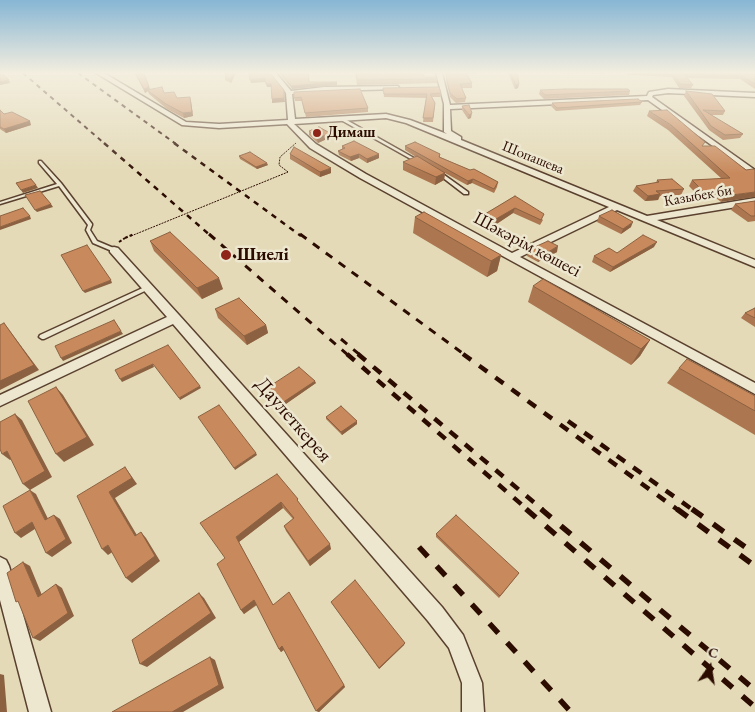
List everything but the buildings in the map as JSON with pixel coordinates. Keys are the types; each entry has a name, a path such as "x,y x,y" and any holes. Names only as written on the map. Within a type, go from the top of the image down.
{"street":[{"name":"Шопашева","path":"154,106 184,124 219,126 386,116 408,121 755,264"},
{"path":"290,106 291,122"},
{"path":"464,144 448,132 448,108 484,106"},
{"path":"660,106 755,174"},
{"name":"Шәкәрім көшесі","path":"291,122 313,146 363,176 755,389"},
{"name":"Казыбек би","path":"646,219 755,201"},
{"path":"512,256 616,207"},
{"name":"Даулеткерея","path":"114,250 435,614 456,642 469,675 472,683 473,712"},
{"path":"0,401 175,318"},
{"path":"0,566 40,712"}],"lane":[{"path":"342,119 426,166"},
{"path":"40,162 60,184 90,225 88,230 95,242 114,250"},
{"path":"434,170 466,193"},
{"path":"0,203 60,184"},
{"path":"42,337 147,288"}],"path":[{"path":"125,238 233,196 230,194 288,172 279,165 280,157 304,137"}],"railway":[{"path":"61,106 105,144"},
{"path":"124,106 176,144"},
{"path":"104,143 211,236"},
{"path":"174,143 301,236"},
{"path":"209,234 348,355"},
{"path":"300,234 465,355"},
{"path":"341,339 360,355"},
{"path":"347,354 528,510"},
{"path":"358,354 543,510"},
{"path":"463,354 678,510"},
{"path":"568,421 693,510"},
{"path":"526,509 755,707"},
{"path":"541,509 755,690"},
{"path":"677,509 755,566"},
{"path":"692,509 755,554"},
{"path":"419,547 571,712"}],"place":[{"name":"Димаш","path":"317,133"},
{"name":"Шиелі","path":"226,255"}]}
